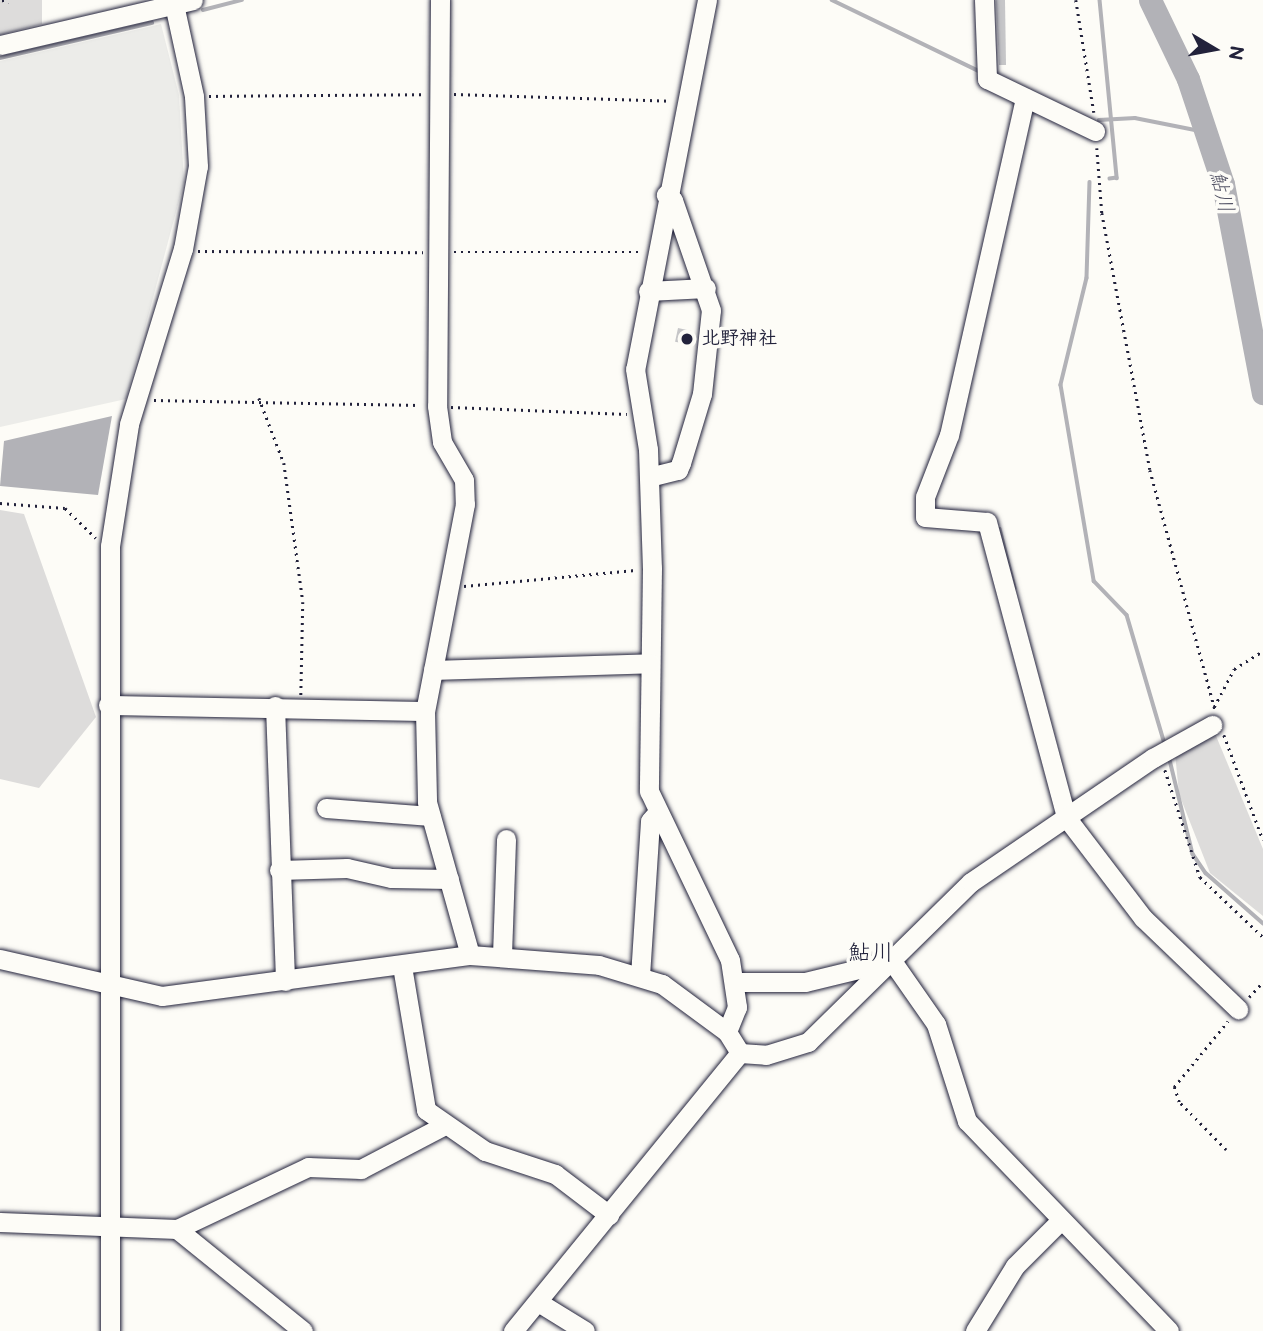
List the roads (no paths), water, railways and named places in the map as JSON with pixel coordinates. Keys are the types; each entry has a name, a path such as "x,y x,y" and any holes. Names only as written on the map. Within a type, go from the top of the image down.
{"street":[{"path":"439,0 437,406 442,442 464,481 449,587 425,711 431,816 470,955"},
{"path":"707,0 653,254 635,369 649,477 652,568 646,765 657,813 709,908 736,982 737,1007 727,1032"},
{"path":"984,0 987,79 1096,131"},
{"path":"0,45 180,2 198,129 198,166 183,249 137,397 110,546 107,1226 110,1331"},
{"path":"1025,98 949,435 924,509 930,521 988,522 1066,817 1143,918 1238,1009"},
{"path":"649,477 678,470 702,394 711,310 706,288 666,195"},
{"path":"648,291 706,288"},
{"path":"433,670 650,663"},
{"path":"108,705 300,705 425,711"},
{"path":"275,706 285,981"},
{"path":"740,1053 766,1055 802,1046 892,961 925,920 971,882 1216,717"},
{"path":"326,808 431,816"},
{"path":"640,976 650,821 657,813"},
{"path":"502,955 506,839"},
{"path":"279,870 347,868 391,878 449,879"},
{"path":"0,959 109,988 186,996 470,955 502,955 640,976 662,984 727,1032 740,1053"},
{"path":"736,982 805,982 892,961"},
{"path":"892,961 936,1024 967,1121 1059,1221 1169,1331"},
{"path":"402,966 426,1110 443,1126 485,1151 555,1174 609,1215"},
{"path":"513,1331 740,1053"},
{"path":"0,1222 177,1229 308,1167 361,1169 443,1126"},
{"path":"975,1331 1015,1266 1059,1221"},
{"path":"177,1229 303,1331"},
{"path":"538,1302 585,1331"}],"waterway":[{"path":"203,10 242,0"},
{"path":"832,0 979,71"},
{"path":"1100,0 1117,178 1110,179"},
{"name":"鮎川","path":"1150,0 1188,79 1223,184 1263,393"},
{"path":"0,58 152,23"},
{"path":"1099,120 1135,118 1200,131"},
{"path":"1090,182 1087,278 1061,385 1094,581 1127,615 1165,744"},
{"path":"1000,529 1015,588"},
{"path":"1170,760 1193,854 1206,873 1263,923"}],"place":[{"name":"北野神社","path":"687,339"}],"district":[{"name":"鮎川","path":"871,953"}]}
